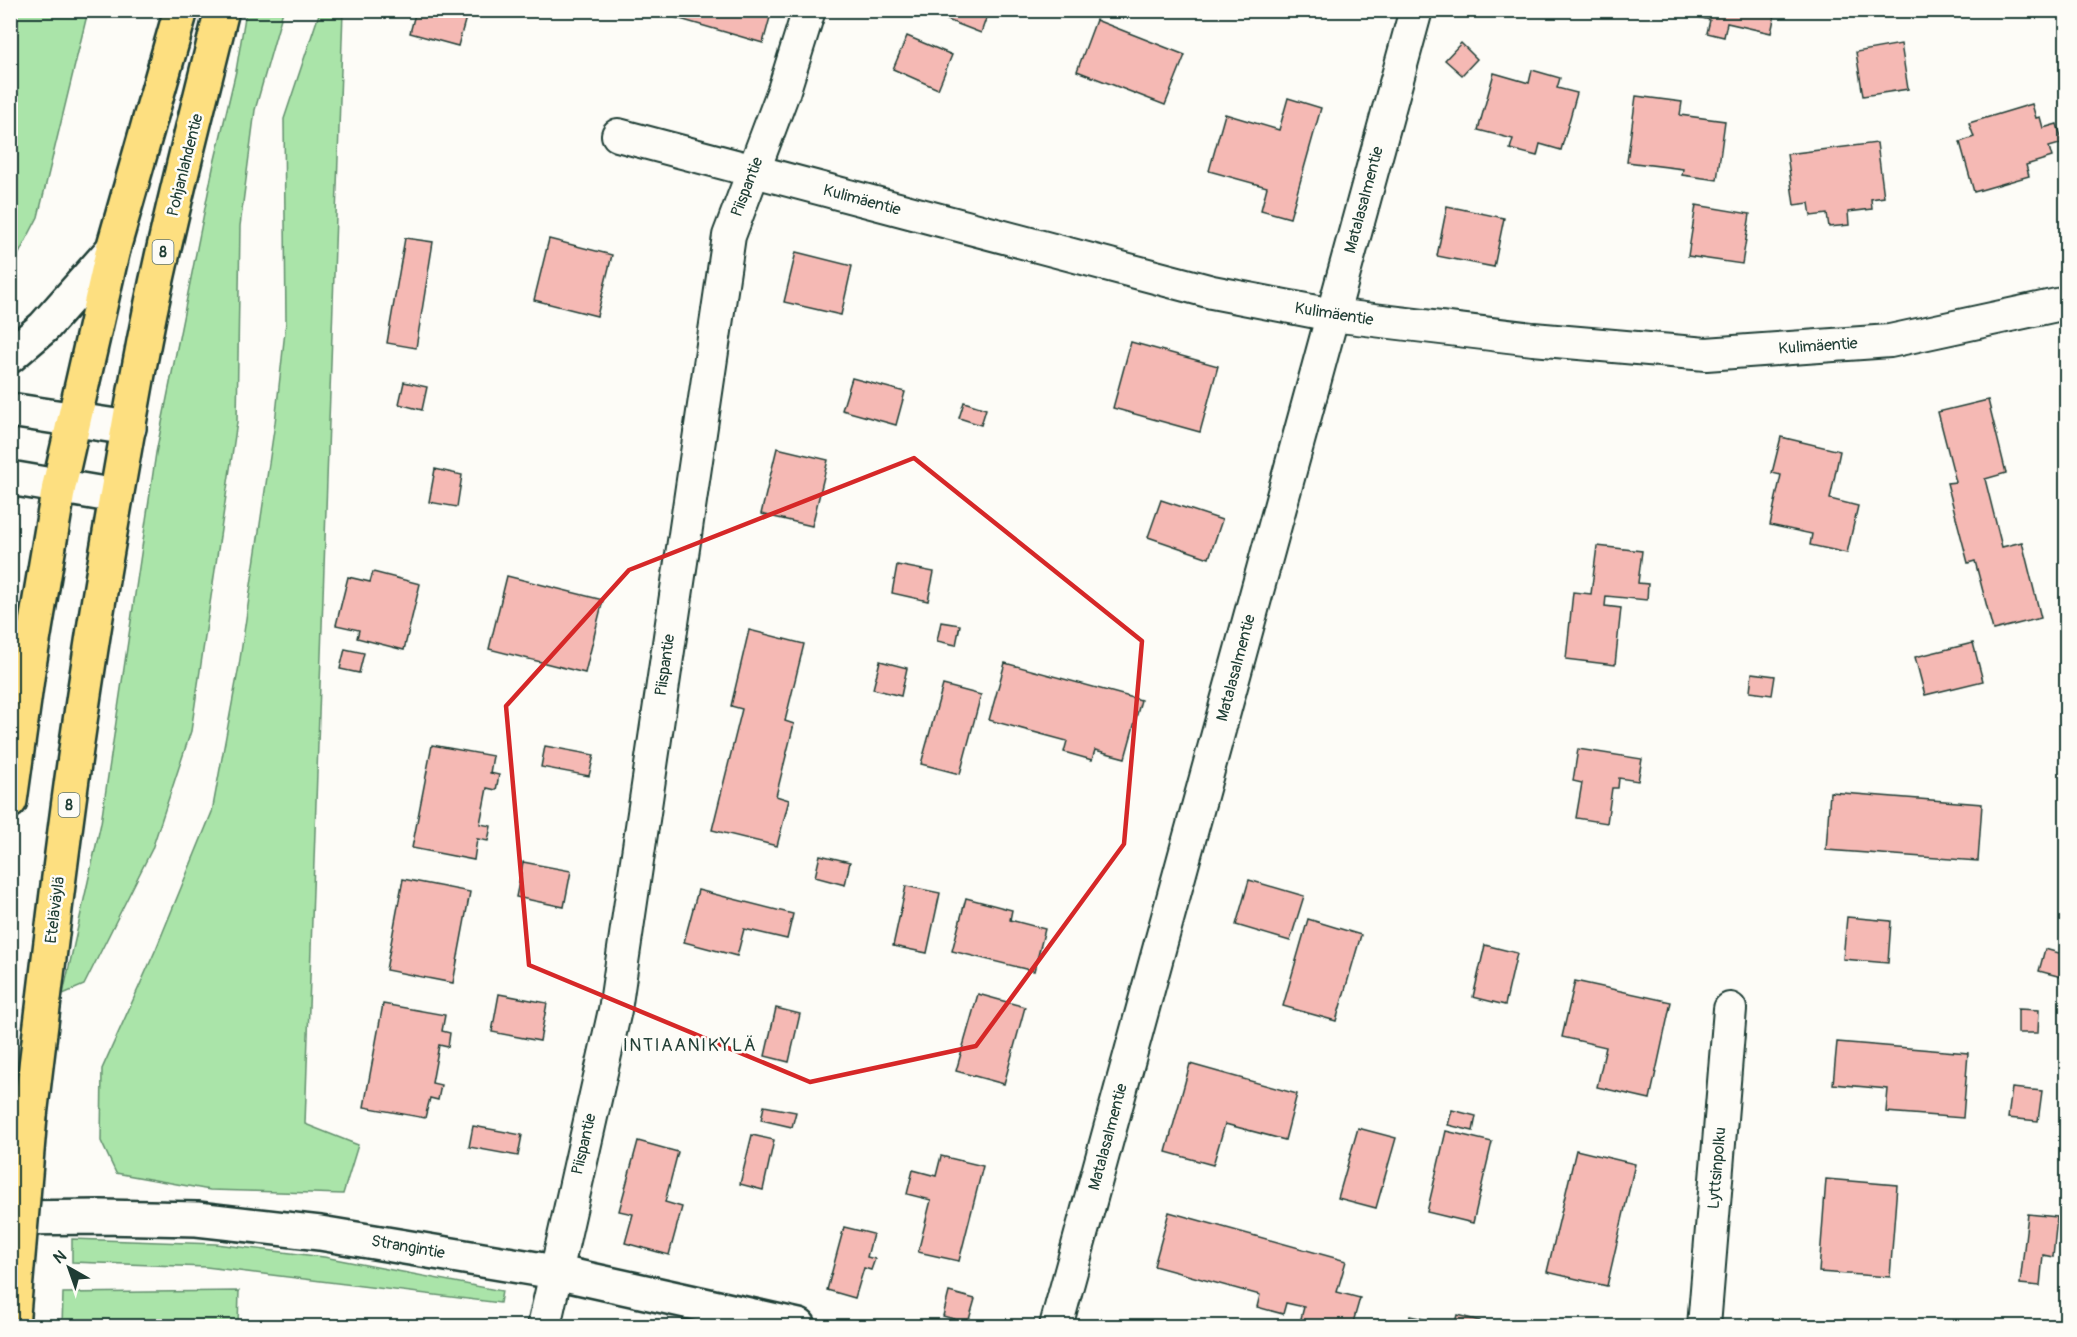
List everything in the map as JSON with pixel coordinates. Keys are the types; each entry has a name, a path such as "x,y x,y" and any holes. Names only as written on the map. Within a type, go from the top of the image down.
{"highway":[{"path":"10,801 28,671 60,486 113,249 181,10"},
{"name":"Pohjanlahdentie","path":"116,496 160,265 222,10"},
{"name":"Eteläväylä","path":"12,1326 30,1116 56,901 86,682 116,496"}],"street":[{"name":"Piispantie","path":"544,1326 615,1010 729,236 784,90 809,10"},
{"name":"Matalasalmentie","path":"1056,1326 1416,10"},
{"name":"Kulimäentie","path":"618,135 1212,292 1332,315 1533,339 1706,354 1890,340 2067,303"},
{"path":"10,356 44,327 113,249"},
{"path":"10,410 129,428"},
{"path":"10,478 116,496"},
{"name":"Lyttsinpolku","path":"1704,1326 1730,1009"},
{"name":"Strangintie","path":"10,1218 197,1219 320,1233 555,1272 798,1326"}],"highlighted area":[{"path":"914,458 1142,641 1124,844 976,1046 810,1082 529,965 506,706 629,570"}],"green space":[{"path":"11,10 88,11 38,217 11,269"},
{"path":"246,11 283,11 255,110 240,226 237,422 191,731 152,849 84,985 63,994 101,823 156,453 213,168 236,71"},
{"path":"320,11 343,11 305,1124 358,1145 343,1194 210,1190 116,1173 101,1141 102,1069 156,949 212,812 239,666 275,423 286,322 284,119"},
{"path":"72,1239 216,1244 324,1257 502,1291 500,1303 206,1267 72,1262"},
{"path":"239,1291 238,1326 62,1326 63,1293"}],"building":[{"path":"416,10 468,10 458,46 410,33"},
{"path":"674,10 772,10 763,43 673,17"},
{"path":"933,10 989,10 981,33 932,14"},
{"path":"1670,10 1776,10 1771,33 1727,23 1724,37 1707,33 1710,20"},
{"path":"1096,20 1185,55 1165,105 1077,71"},
{"path":"907,36 952,55 938,89 893,69"},
{"path":"1461,43 1477,59 1462,75 1445,60"},
{"path":"1901,44 1908,89 1863,96 1856,52"},
{"path":"1532,70 1560,78 1557,88 1577,93 1561,150 1540,144 1537,156 1510,149 1513,139 1478,130 1494,73 1529,83"},
{"path":"1636,96 1682,102 1680,115 1725,121 1717,180 1682,175 1683,169 1627,162"},
{"path":"1288,98 1321,108 1290,218 1261,210 1267,187 1209,171 1225,114 1279,130"},
{"path":"2032,104 2036,118 2040,117 2043,128 2057,124 2063,143 2049,147 2052,157 2026,165 2029,176 1974,192 1960,142 1974,137 1969,123"},
{"path":"1877,143 1884,197 1871,199 1872,209 1848,212 1849,225 1829,227 1827,214 1811,216 1809,203 1794,205 1787,154"},
{"path":"1696,205 1750,214 1742,264 1688,256"},
{"path":"1447,206 1504,218 1494,267 1437,256"},
{"path":"405,238 433,242 416,348 387,343"},
{"path":"549,239 612,255 597,316 534,300"},
{"path":"796,252 852,266 841,315 784,302"},
{"path":"1131,342 1218,366 1200,432 1113,408"},
{"path":"852,378 905,392 896,425 842,410"},
{"path":"404,382 427,387 422,410 399,404"},
{"path":"1988,400 2006,473 1985,479 2002,547 2022,542 2041,618 1993,630 1975,561 1968,563 1947,483 1956,482 1938,412"},
{"path":"964,402 986,409 981,425 959,418"},
{"path":"1781,437 1840,451 1830,499 1858,506 1847,553 1810,545 1812,534 1770,525 1781,475 1772,473"},
{"path":"777,448 828,460 812,526 761,514"},
{"path":"435,469 462,475 457,507 429,502"},
{"path":"1161,500 1222,520 1209,558 1148,537"},
{"path":"1597,546 1642,551 1638,583 1648,584 1647,600 1606,596 1605,606 1621,608 1615,665 1566,659 1573,592 1591,594"},
{"path":"897,565 934,572 928,601 892,593"},
{"path":"373,572 420,584 404,650 357,638 359,630 336,625 348,577 370,582"},
{"path":"507,576 603,600 585,673 489,649"},
{"path":"941,622 960,625 956,645 937,641"},
{"path":"749,630 804,644 785,721 794,724 776,796 789,800 777,846 712,830 742,709 731,706"},
{"path":"1973,643 1983,681 1925,695 1915,657"},
{"path":"345,649 364,653 359,673 340,669"},
{"path":"880,661 907,668 901,696 873,689"},
{"path":"1005,663 1141,700 1125,758 1095,750 1092,760 1064,752 1067,741 989,720"},
{"path":"1752,673 1775,676 1772,695 1750,692"},
{"path":"943,685 981,695 960,774 921,764"},
{"path":"432,745 493,756 490,773 499,775 496,790 487,788 480,824 491,826 488,841 477,839 474,860 412,848"},
{"path":"545,746 594,755 589,776 541,767"},
{"path":"1578,749 1642,759 1638,781 1619,778 1618,788 1612,788 1607,823 1576,818 1582,783 1573,781"},
{"path":"1830,792 1982,804 1978,861 1826,850"},
{"path":"820,855 850,862 845,885 815,877"},
{"path":"523,862 571,871 564,907 516,897"},
{"path":"403,879 470,892 453,983 386,970"},
{"path":"1249,880 1304,896 1290,941 1236,925"},
{"path":"906,886 940,893 927,953 893,946"},
{"path":"698,890 793,914 787,939 744,929 737,956 684,942"},
{"path":"966,898 1012,910 1010,920 1045,929 1034,971 952,951"},
{"path":"1847,917 1891,921 1888,963 1843,959"},
{"path":"1308,919 1361,935 1336,1021 1283,1006"},
{"path":"1485,945 1517,953 1505,1005 1473,997"},
{"path":"2045,949 2066,955 2065,978 2039,971"},
{"path":"1575,981 1671,1002 1650,1099 1597,1087 1606,1047 1562,1037"},
{"path":"499,994 547,1003 540,1041 492,1032"},
{"path":"978,994 1025,1007 1004,1084 956,1071"},
{"path":"383,1004 445,1015 442,1031 450,1033 448,1047 439,1045 432,1083 441,1085 438,1100 430,1098 425,1118 364,1107"},
{"path":"776,1008 800,1014 789,1062 765,1056"},
{"path":"2018,1009 2039,1010 2038,1033 2018,1033"},
{"path":"1837,1042 1968,1053 1963,1118 1886,1112 1888,1089 1833,1084"},
{"path":"1190,1064 1297,1094 1285,1140 1225,1124 1213,1165 1166,1152"},
{"path":"2012,1088 2042,1091 2038,1121 2008,1118"},
{"path":"764,1106 796,1112 792,1127 761,1120"},
{"path":"1452,1110 1476,1116 1473,1131 1448,1125"},
{"path":"473,1126 522,1135 518,1156 469,1147"},
{"path":"1358,1128 1396,1138 1376,1208 1338,1198"},
{"path":"1446,1131 1492,1142 1473,1223 1427,1212"},
{"path":"752,1135 774,1140 763,1190 740,1184"},
{"path":"638,1141 678,1152 665,1202 682,1207 669,1255 625,1243 633,1214 619,1211"},
{"path":"1576,1150 1635,1164 1607,1286 1547,1272"},
{"path":"941,1156 983,1166 959,1261 918,1252 931,1200 907,1194 913,1170 936,1176"},
{"path":"1826,1179 1897,1185 1890,1277 1819,1272"},
{"path":"1169,1212 1346,1261 1337,1292 1360,1298 1352,1326 1299,1326 1304,1307 1286,1303 1283,1314 1257,1307 1260,1295 1154,1266"},
{"path":"2028,1214 2057,1217 2053,1257 2043,1255 2040,1286 2020,1284"},
{"path":"844,1227 873,1234 867,1257 875,1259 871,1270 864,1268 855,1298 827,1290"},
{"path":"949,1292 975,1299 968,1323 943,1316"},
{"path":"1457,1315 1480,1321 1479,1326 1454,1326"},
{"path":"1410,1316 1438,1322 1437,1326 1407,1326"}],"district":[{"name":"INTIAANIKYLÄ","path":"690,1045"}]}
